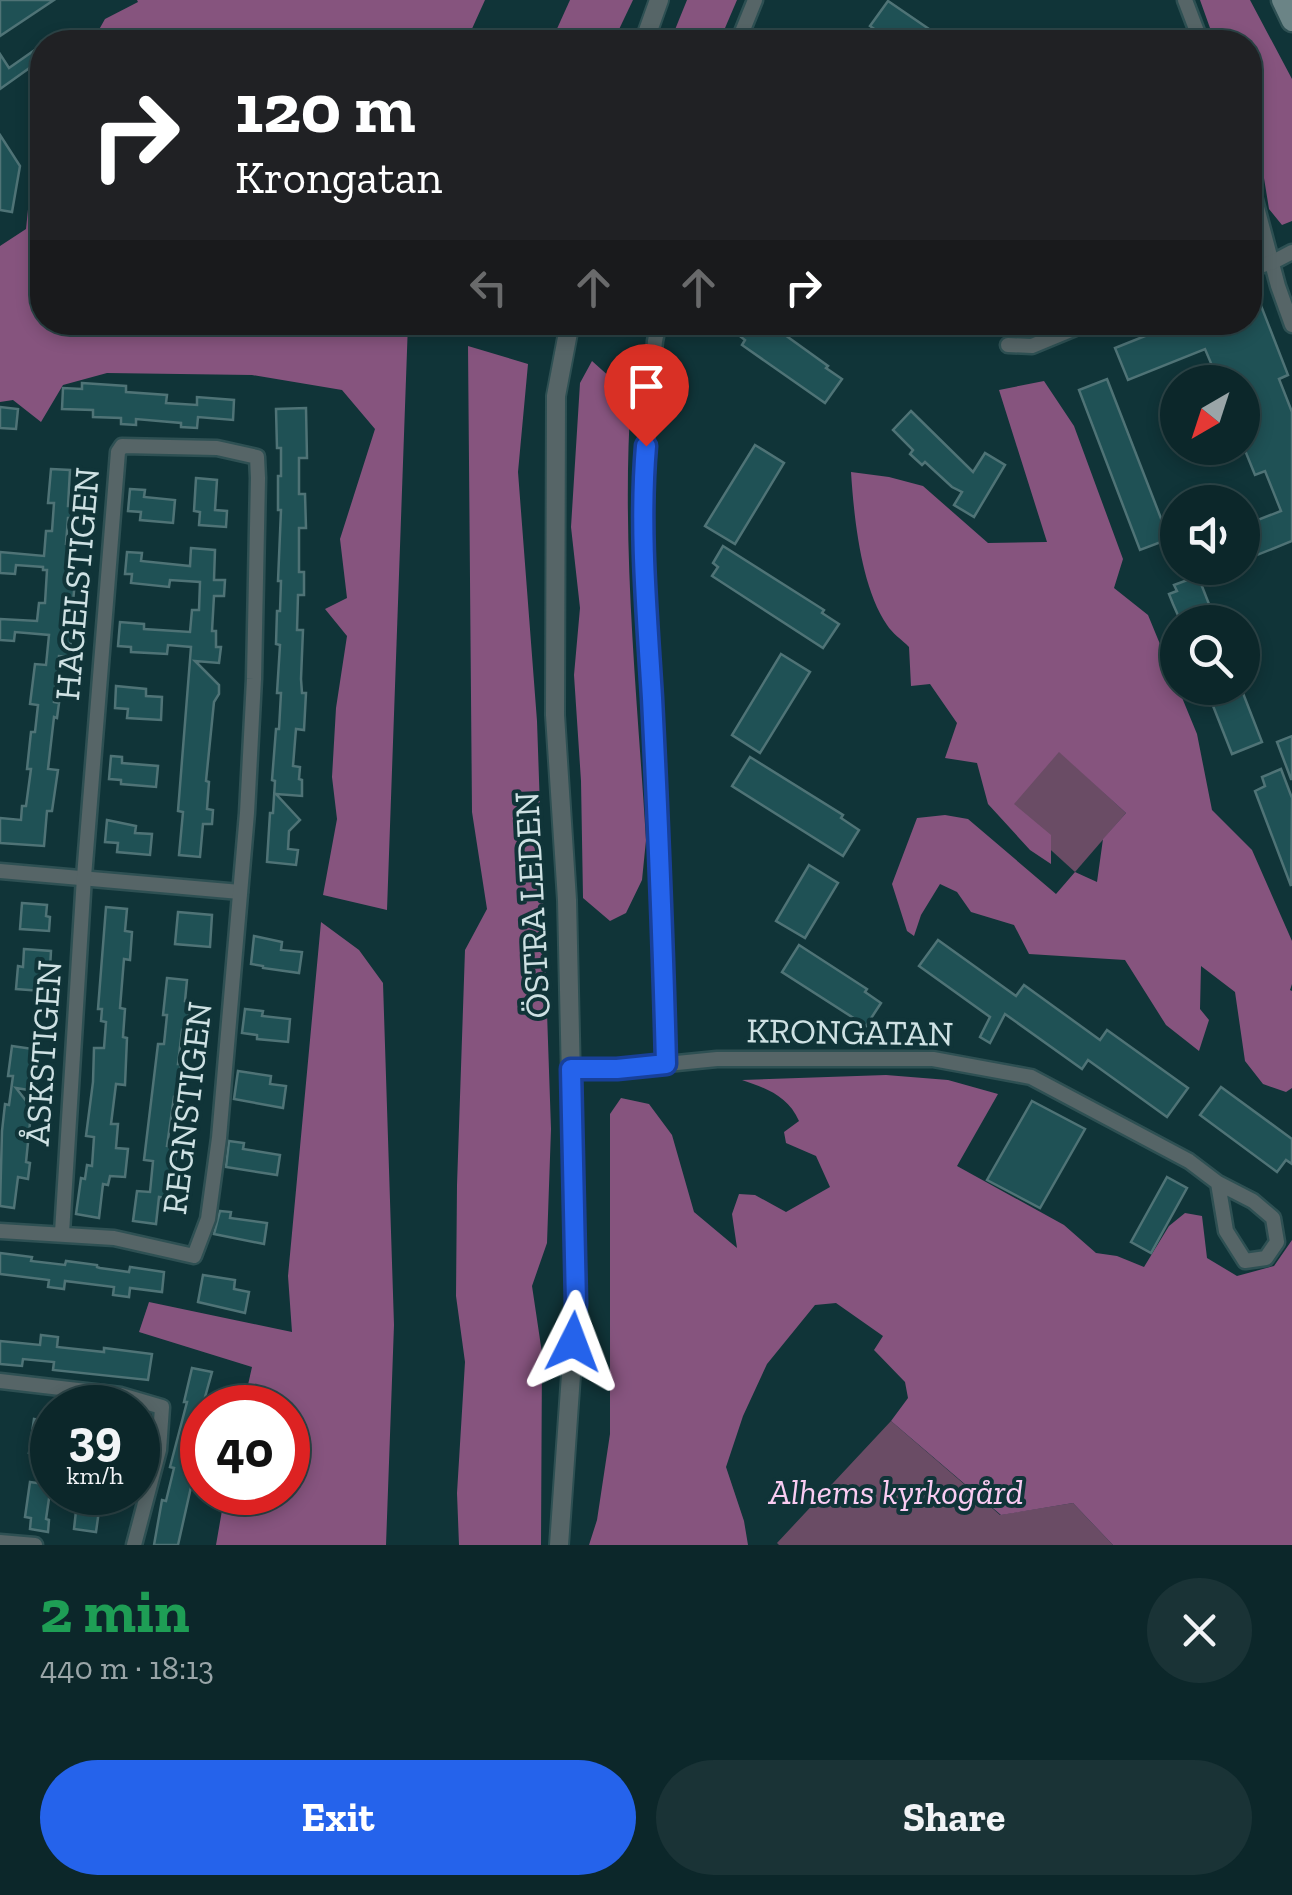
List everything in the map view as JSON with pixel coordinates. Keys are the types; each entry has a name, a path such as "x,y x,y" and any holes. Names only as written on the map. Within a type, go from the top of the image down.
{"main road":[{"path":"1282,0 1292,20"}],"street":[{"path":"648,30 659,0"},
{"path":"743,30 755,0"},
{"path":"1185,0 1196,30"},
{"path":"1262,223 1292,324"},
{"path":"1262,266 1292,252"},
{"name":"ÖSTRA LEDEN","path":"559,1545 576,1304 567,900 556,715 556,396 568,335"},
{"path":"656,335 644,474 666,1064"},
{"path":"1008,344 1032,346 1059,335"},
{"name":"HAGELSTIGEN","path":"84,877 118,452 122,446 217,448 256,458 258,478 254,679 240,892"},
{"path":"0,871 240,892"},
{"name":"ÅSKSTIGEN","path":"62,1233 84,877"},
{"name":"REGNSTIGEN","path":"0,1230 114,1238 194,1256 208,1219 240,892"},
{"name":"KRONGATAN","path":"571,1069 617,1069 717,1059 933,1059 1031,1077 1189,1160 1218,1183 1254,1201 1273,1218 1277,1242 1266,1258 1245,1261 1226,1231 1218,1183"},
{"path":"0,1382 121,1395 162,1407 159,1450 134,1545"},
{"path":"0,1542 35,1545"}],"green space":[{"path":"1059,751 1126,813 1075,872 1007,810"},
{"name":"Alhems kyrkogård","path":"891,1421 1000,1515 1073,1503 1113,1545 779,1545"}],"shaded area":[{"path":"485,0 471,30 99,30 105,19 138,2"},
{"path":"570,0 633,0 619,30 556,30"},
{"path":"687,0 737,0 724,30 675,30"},
{"path":"1200,0 1250,0 1292,79 1292,221 1282,225 1269,209 1262,169 1262,30 1211,30"},
{"path":"30,190 30,335 408,335 387,910 323,895 337,819 332,777 336,708 347,636 325,609 347,598 340,539 375,429 342,390 252,375 107,373 63,385 41,422 13,400 0,402 0,246 26,229"},
{"path":"468,346 528,364 518,472 537,721 551,1129 547,1243 532,1286 542,1353 541,1545 459,1545 457,1493 465,1362 456,1296 457,1185 465,950 487,909 472,812"},
{"path":"592,361 631,396 629,562 646,840 642,880 626,913 610,921 583,898 574,675 580,608 571,527 580,383"},
{"path":"1044,381 1074,426 1123,559 1114,588 1148,615 1160,644 1160,705 1185,705 1197,734 1212,810 1252,850 1292,941 1292,1088 1286,1092 1263,1084 1245,1061 1235,992 1201,966 1200,1009 1209,1020 1199,1051 1166,1025 1125,960 1029,954 1014,925 971,912 957,892 940,884 921,915 914,936 907,931 892,884 917,818 945,815 968,819 1056,894 1075,872 1097,882 1103,839 1126,813 1059,752 1014,804 1051,835 1051,864 1030,850 988,804 977,763 945,758 957,723 930,684 911,686 909,647 889,628 871,592 860,552 851,472 923,486 988,543 1047,542 999,390"},
{"path":"321,922 359,950 383,983 394,1325 386,1545 216,1545 221,1515 310,1515 310,1385 248,1385 252,1367 139,1332 149,1302 292,1332 288,1276"},
{"path":"886,1075 948,1080 998,1094 957,1166 1064,1225 1096,1253 1144,1267 1169,1226 1185,1213 1202,1216 1207,1258 1237,1276 1274,1266 1292,1240 1292,1545 1113,1545 1073,1503 1001,1515 891,1421 908,1398 905,1382 874,1350 883,1336 836,1303 815,1305 767,1364 743,1416 726,1467 748,1545 589,1545 597,1520 610,1434 610,1114 621,1098 649,1104 672,1135 694,1212 737,1248 732,1214 739,1194 755,1195 786,1212 830,1187 816,1156 786,1143 784,1132 799,1121 789,1105 768,1090 742,1080"}],"building":[{"path":"0,0 54,0 0,36"},
{"path":"888,1 930,30 876,30 870,26"},
{"path":"30,53 30,68 0,89 0,54 9,68"},
{"path":"0,135 20,166 12,212 0,210"},
{"path":"1262,308 1288,375 1279,379 1292,412 1292,541 1260,554 1260,519 1281,511 1265,471 1255,475 1251,465 1260,465 1260,365 1212,365 1205,349 1128,380 1115,348 1148,335 1262,335"},
{"path":"785,335 842,379 825,403 742,345 745,340 741,337"},
{"path":"1107,379 1160,516 1160,542 1140,550 1079,390"},
{"path":"82,383 126,386 126,392 167,395 166,403 197,405 197,397 234,400 233,420 198,417 197,428 136,419 136,425 121,424 121,418 93,417 93,410 62,409 63,388 82,389"},
{"path":"0,407 18,409 16,429 0,428"},
{"path":"306,408 307,458 299,458 299,494 305,494 306,528 299,528 299,572 304,572 304,595 298,595 297,630 303,630 301,679 302,693 306,693 304,730 296,729 293,766 300,767 302,796 276,794 300,820 289,831 288,849 298,850 296,865 267,862 281,693 277,693 280,645 276,644 281,581 281,448 277,448 276,409"},
{"path":"911,411 973,472 985,453 1005,465 974,517 954,505 962,492 925,462 922,465 893,430"},
{"path":"755,445 784,463 735,544 705,526"},
{"path":"51,469 70,470 68,506 77,506 76,518 68,518 66,544 73,545 71,570 76,570 73,602 66,601 63,634 71,634 70,657 59,656 54,702 59,703 48,769 58,770 52,811 47,811 44,846 0,843 0,818 21,820 22,806 26,806 31,732 35,732 38,705 30,704 35,664 46,665 49,635 15,632 14,641 0,640 0,619 37,621 39,603 45,603 47,570 16,565 15,574 0,573 0,552 44,556 46,531 52,531 54,503 48,503"},
{"path":"196,478 217,480 215,510 227,511 226,527 199,525 200,512 194,511"},
{"path":"130,489 145,490 144,497 175,500 173,523 140,520 141,512 128,511"},
{"path":"723,546 824,610 822,613 839,624 823,648 712,576 718,567 713,563"},
{"path":"191,548 215,550 214,580 225,580 224,596 214,596 212,631 216,631 216,647 221,647 219,663 195,661 219,685 206,781 212,824 203,824 200,857 179,855 183,812 178,811 191,647 168,645 167,654 131,652 131,647 118,646 120,622 144,624 144,629 190,632 192,610 199,610 200,582 170,580 169,587 131,583 132,574 125,574 127,552 142,553 141,561 190,566"},
{"path":"1174,585 1202,585 1209,605 1174,605 1169,594 1177,591"},
{"path":"781,654 810,672 760,753 732,735"},
{"path":"116,686 146,689 146,696 162,697 161,720 127,718 128,709 115,708"},
{"path":"1213,705 1248,705 1262,742 1232,754"},
{"path":"1292,736 1292,779 1291,779 1277,742"},
{"path":"111,756 122,757 122,763 158,766 156,787 109,779"},
{"path":"750,757 843,815 841,818 859,830 843,856 732,786"},
{"path":"1281,769 1292,798 1291,886 1255,791 1265,786 1262,777"},
{"path":"107,820 136,826 135,833 152,834 150,855 117,852 118,843 105,842"},
{"path":"809,865 838,883 805,938 776,921"},
{"path":"22,903 47,905 49,931 20,929"},
{"path":"106,907 127,909 125,931 132,932 130,960 124,959 120,1008 125,1009 123,1037 127,1038 125,1085 116,1084 111,1124 118,1124 116,1148 128,1149 125,1177 110,1176 108,1185 103,1184 99,1218 76,1214 81,1178 85,1179 87,1165 92,1166 94,1137 86,1136 94,1048 104,1048 106,1022 101,1021 102,1009 98,1009"},
{"path":"178,912 212,915 210,947 175,944"},
{"path":"254,936 282,942 281,950 302,952 299,973 251,964"},
{"path":"938,940 1016,996 1024,985 1100,1040 1107,1030 1188,1088 1167,1117 1088,1060 1082,1069 1005,1014 990,1043 980,1037 990,1017 919,966"},
{"path":"799,945 867,989 865,992 881,1003 866,1026 782,972"},
{"path":"24,949 51,951 50,968 44,968 42,991 16,989"},
{"path":"167,978 187,980 185,1001 190,1001 178,1064 179,1084 185,1085 183,1098 174,1097 167,1146 176,1147 172,1199 159,1197 156,1224 133,1221 137,1191 150,1192 153,1161 144,1160 158,1044 164,1044"},
{"path":"245,1009 263,1011 262,1016 290,1019 288,1042 257,1039 257,1035 242,1033"},
{"path":"12,1046 33,1049 29,1077 37,1078 35,1091 16,1088 34,1111 26,1162 30,1163 28,1179 18,1177 14,1208 0,1206 2,1131 13,1076 8,1076"},
{"path":"238,1071 271,1076 270,1084 286,1086 283,1108 234,1099"},
{"path":"1221,1087 1292,1139 1292,1164 1286,1160 1277,1172 1200,1115"},
{"path":"1032,1101 1085,1129 1040,1208 987,1180"},
{"path":"229,1141 244,1143 243,1149 280,1155 277,1175 226,1167"},
{"path":"1167,1177 1187,1188 1151,1253 1131,1242"},
{"path":"220,1211 231,1212 230,1218 267,1223 264,1244 214,1234"},
{"path":"0,1253 65,1265 66,1261 129,1272 130,1267 164,1272 162,1292 130,1288 129,1297 113,1295 114,1287 65,1281 64,1289 48,1287 49,1280 0,1274"},
{"path":"203,1275 235,1280 234,1289 249,1292 245,1313 198,1302"},
{"path":"41,1335 58,1337 57,1347 152,1354 148,1380 53,1370 54,1362 23,1359 22,1366 0,1364 0,1341 40,1345"},
{"path":"192,1368 212,1372 208,1385 188,1385"},
{"path":"180,1429 180,1515 185,1515 178,1545 154,1545 162,1500 166,1501 174,1468 170,1467"},
{"path":"30,1482 30,1515 47,1515 48,1532 30,1529 31,1518 25,1517"},
{"path":"76,1515 98,1515 96,1532 74,1529"}],"route":[{"path":"573,1342 576,1304 571,1069 666,1064 646,584 646,446"}]}
